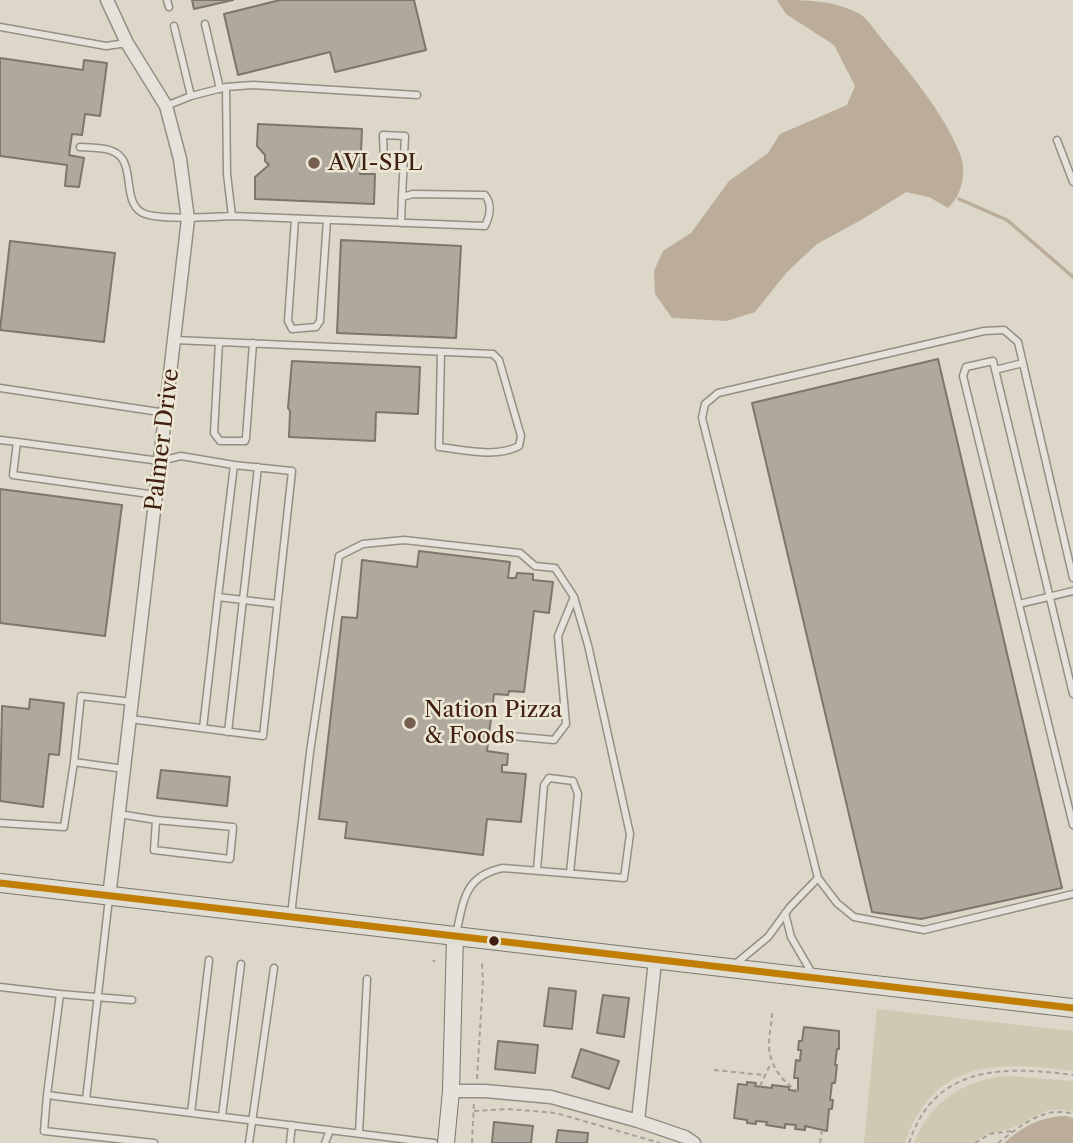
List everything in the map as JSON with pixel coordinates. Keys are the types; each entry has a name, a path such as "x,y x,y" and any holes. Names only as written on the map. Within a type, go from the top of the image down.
{"main road":[{"path":"0,883 1073,1008"},
{"path":"446,1143 451,1091 455,937"}],"street":[{"name":"Palmer Drive","path":"107,0 127,43 166,106 180,159 188,219 109,897"},
{"path":"638,1121 655,961"},
{"path":"451,1091 551,1097 638,1121 685,1137 694,1143"}],"lane":[{"path":"205,24 223,88 232,216"},
{"path":"174,26 191,96"},
{"path":"0,27 106,46 127,43"},
{"path":"166,106 223,88 253,85 417,95"},
{"path":"401,223 402,197 404,160 405,136 383,135 384,160 404,160"},
{"path":"1056,140 1073,182"},
{"path":"80,147 111,150 118,155 128,176 135,205 142,213 188,219 232,216 485,226 489,217 489,201 485,195 413,194 402,197"},
{"path":"295,219 288,321 292,329 316,327 320,321 327,220"},
{"path":"1073,578 1018,342 1004,330 984,331 718,393 705,404 702,418 818,878 837,903 855,917 924,930 1073,894"},
{"path":"174,340 493,354 499,360 521,436 519,446 494,453 439,447 441,352"},
{"path":"219,342 214,433 220,440 234,442 244,441 246,438 253,344"},
{"path":"1073,694 993,361 966,367 963,376 1073,825"},
{"path":"995,370 1023,363"},
{"path":"0,388 166,413"},
{"path":"0,440 160,461 181,456 292,471 263,736 130,719"},
{"path":"17,442 13,475 156,495"},
{"path":"203,728 234,465"},
{"path":"228,732 258,467"},
{"path":"291,917 310,752 339,556 362,544 404,540 520,553 535,566 555,568 574,597 588,645 631,834 624,878 503,868 486,871 472,883 465,896 455,937"},
{"path":"1019,604 1073,591"},
{"path":"218,597 277,604"},
{"path":"501,735 554,740 566,724 558,636 574,597"},
{"path":"0,823 64,827 81,696 132,702"},
{"path":"74,762 124,769"},
{"path":"537,870 544,785 549,778 565,779 573,780 578,794 570,873"},
{"path":"119,814 233,827 230,859 154,850 156,820"},
{"path":"729,969 768,937 818,878"},
{"path":"86,1100 109,897"},
{"path":"785,914 791,937 816,979"},
{"path":"191,1113 209,960"},
{"path":"222,1116 241,964"},
{"path":"249,1143 274,968"},
{"path":"359,1133 368,979"},
{"path":"0,987 132,1000"},
{"path":"60,994 44,1131 154,1143"},
{"path":"47,1095 434,1143"},
{"path":"290,1143 292,1125"},
{"path":"326,1143 330,1130"},
{"path":"55,1143 57,1132"}],"path":[{"path":"472,1143 483,981 480,964"},
{"path":"772,1013 768,1044 772,1062 786,1083 798,1091"},
{"path":"760,1086 769,1062 772,1062"},
{"path":"769,1066 774,1065"},
{"path":"715,1070 763,1075"},
{"path":"909,1143 913,1129 926,1108 945,1091 979,1073 1009,1070 1073,1075"},
{"path":"474,1111 508,1109 556,1113 660,1143"},
{"path":"998,1143 1033,1119 1054,1112 1073,1114"},
{"path":"975,1143 990,1134 1015,1129"},
{"path":"820,1143 822,1130"}],"shaded area":[{"path":"777,0 830,3 850,9 866,19 945,123 962,161 960,190 948,208 929,197 906,192 817,244 787,272 755,312 727,321 672,318 655,294 654,271 663,251 691,233 729,181 768,153 780,134 847,105 855,86 834,45 786,14"},
{"path":"877,1009 1073,1031 1073,1071 1019,1066 994,1067 971,1072 951,1081 933,1095 917,1115 905,1143 864,1143"},
{"path":"1010,1076 1073,1081 1073,1112 1046,1111 1018,1126 986,1135 973,1143 914,1143 930,1115 951,1094 979,1081"},
{"path":"1048,1118 1073,1118 1073,1143 1004,1143 1032,1124"}],"building":[{"path":"192,0 233,0 194,9"},
{"path":"280,0 414,0 426,50 335,72 330,52 238,75 224,14"},
{"path":"0,58 83,70 84,60 107,63 100,116 85,114 82,135 72,134 69,155 84,158 79,187 65,186 67,165 0,156"},
{"name":"AVI-SPL","path":"258,124 362,129 360,174 375,174 374,204 255,199 255,177 269,165 257,146"},
{"path":"341,240 461,246 456,338 337,333"},
{"path":"10,241 115,253 104,342 0,330"},
{"path":"938,359 1062,888 921,919 872,912 752,403"},
{"path":"292,361 420,367 418,414 376,412 375,441 289,437 288,408"},
{"path":"0,489 122,505 105,636 0,623"},
{"name":"Nation Pizza & Foods","path":"419,551 510,562 508,578 516,578 517,573 533,574 533,580 553,582 549,613 534,611 524,692 494,694 487,751 508,754 507,765 502,765 502,772 526,774 521,822 487,819 483,855 345,838 347,822 319,819 342,617 357,618 362,560 417,567"},
{"path":"30,699 64,703 59,755 49,754 43,807 0,801 2,706 29,709"},
{"path":"161,770 230,777 227,806 157,798"},
{"path":"549,988 576,991 572,1029 544,1026"},
{"path":"603,995 629,998 624,1037 597,1033"},
{"path":"804,1027 839,1031 835,1083 832,1083 830,1100 833,1100 832,1109 829,1109 827,1131 805,1126 805,1130 795,1129 796,1125 785,1124 785,1128 766,1125 767,1122 747,1123 747,1120 734,1118 738,1084 756,1083 755,1086 772,1088 772,1085 798,1091 798,1078 794,1078 796,1060 800,1061 799,1041 802,1041"},
{"path":"498,1041 538,1045 535,1073 495,1069"},
{"path":"581,1049 619,1061 609,1089 572,1077"},
{"path":"494,1122 533,1126 531,1143 492,1143"},
{"path":"558,1130 588,1133 587,1143 556,1143"}],"waterway":[{"path":"959,199 1007,220 1073,277"}],"transit line":[{"path":"0,883 1073,1008"}],"place":[{"name":"AVI-SPL","path":"314,163"},
{"name":"Nation Pizza & Foods","path":"410,723"}]}
